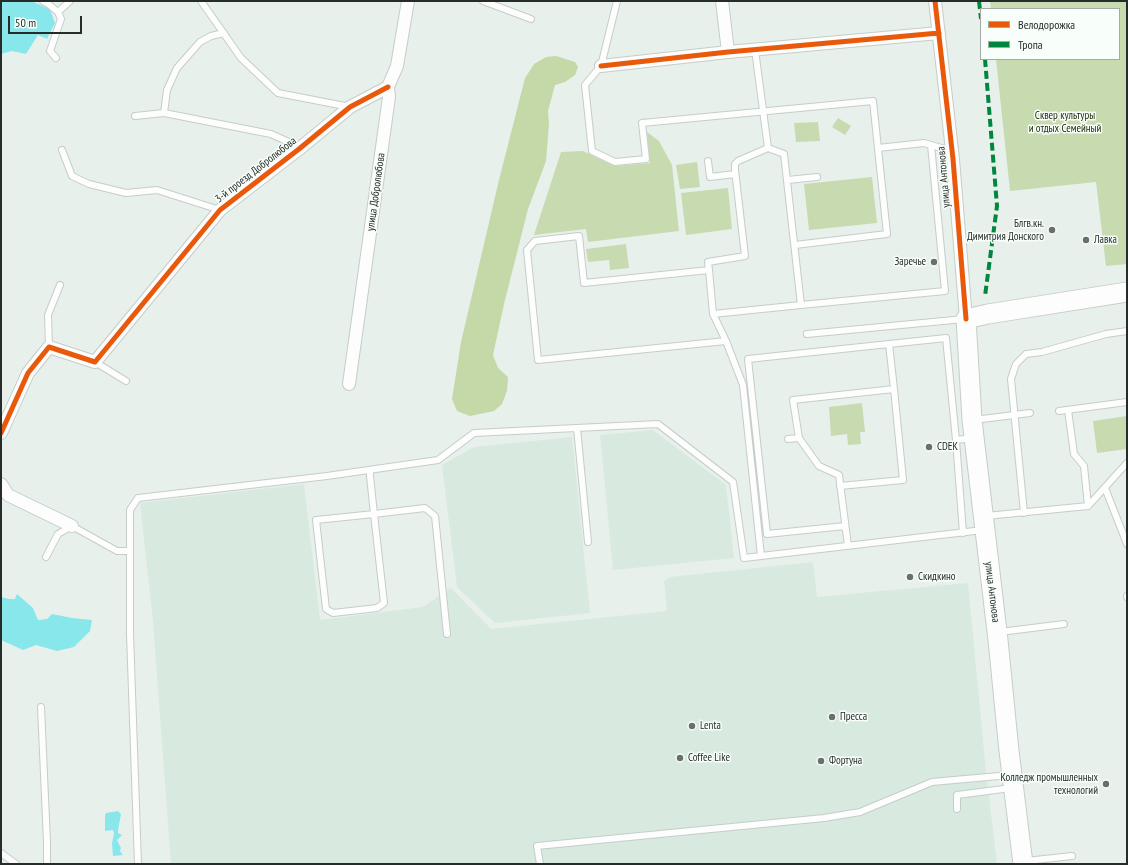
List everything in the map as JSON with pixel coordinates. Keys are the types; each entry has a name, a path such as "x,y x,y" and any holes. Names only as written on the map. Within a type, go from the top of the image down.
{"main road":[{"path":"966,319 1127,292"},
{"name":"улица Антонова","path":"966,319 973,429 1023,863"}],"street":[{"name":"улица Добролюбова","path":"349,384 390,97 388,87 397,66 408,1"},
{"path":"722,1 728,52"},
{"path":"936,1 939,33"},
{"path":"939,33 944,1"},
{"path":"601,66 728,52 939,33"},
{"name":"улица Антонова","path":"939,33 952,151 966,319"},
{"name":"3-й проезд Добролюбова","path":"95,362 220,210 299,150 350,107 388,87"},
{"path":"1,433 28,373 49,347 95,362"},
{"path":"1,484 8,495 72,526"}],"lane":[{"path":"43,1 58,12 61,19 50,51 56,58"},
{"path":"58,12 70,1"},
{"path":"201,1 241,58 278,94 350,107"},
{"path":"483,1 531,19"},
{"path":"617,1 601,66 585,85 592,151 615,162 646,159 642,123 873,101 887,234 795,245"},
{"path":"164,113 167,90 177,68 200,42 211,36 224,33"},
{"path":"756,50 768,148"},
{"path":"135,116 164,113 271,134 293,144 299,150"},
{"path":"878,148 924,143 952,151"},
{"path":"713,314 945,291 931,145"},
{"path":"761,556 743,385 726,341 713,314 708,262 746,256 735,164 738,161 768,148 784,154 801,305"},
{"path":"62,150 72,176 89,184 126,193 157,190 220,210"},
{"path":"708,161 710,177 735,174"},
{"path":"788,180 817,177"},
{"path":"709,270 584,284 579,236 535,240 527,250 538,360 726,341"},
{"path":"49,347 48,315 60,285"},
{"path":"807,334 966,319"},
{"path":"1024,513 1013,416 1011,379 1016,364 1026,354 1042,352 1106,334 1127,331"},
{"path":"845,526 767,534 760,442 748,359 946,338 963,533"},
{"path":"840,486 903,480 889,344"},
{"path":"95,362 126,381"},
{"path":"848,546 839,475 819,466 799,438 793,400 894,390"},
{"path":"1060,411 1127,402"},
{"path":"1068,410 1074,454 1084,466 1088,506"},
{"path":"956,440 973,429 1013,416 1030,413"},
{"path":"138,864 130,634 130,510 138,498 370,470 438,460 474,433 658,424 733,482 744,558 963,533 984,523 1024,513 1088,506 1127,463"},
{"path":"577,428 588,542"},
{"path":"788,439 799,438"},
{"path":"370,470 374,514 384,603 377,608 333,613 326,609 316,520 374,514 425,508 435,516 447,634"},
{"path":"1105,488 1127,544"},
{"path":"46,557 58,534 72,526 118,551 130,550"},
{"path":"997,632 1064,624"},
{"path":"41,708 47,864"},
{"path":"957,809 957,795 1013,781"},
{"path":"540,864 537,846 824,818 860,812 932,782 1013,781"},
{"path":"1,853 16,864"},
{"path":"1023,863 1072,856"}],"shaded area":[{"path":"653,430 726,485 734,558 613,570 600,435"},
{"path":"572,437 590,613 495,623 457,587 442,465 474,447"},
{"path":"304,484 320,620 423,607 451,588 491,629 667,611 664,581 670,577 813,562 817,597 968,583 986,772 997,864 171,864 153,622 140,503"}],"green space":[{"name":"Сквер культуры и отдых Семейный","path":"990,1 1127,1 1127,264 1106,266 1096,182 1010,191 996,60 1120,60 1120,8 991,8"},
{"path":"556,56 575,62 578,67 575,75 565,82 555,85 548,111 549,124 546,161 528,209 504,304 493,355 498,368 508,377 507,391 502,404 494,411 470,416 457,411 452,399 461,342 499,180 525,78 534,64 546,57"},
{"path":"838,118 851,126 845,135 832,127"},
{"path":"818,122 820,141 796,142 794,123"},
{"path":"647,132 659,141 672,165 679,231 588,242 586,229 534,235 561,152 583,151 615,166 650,163"},
{"path":"697,162 700,187 680,189 676,165"},
{"path":"872,177 877,223 809,230 804,184"},
{"path":"728,188 732,229 686,235 681,193"},
{"path":"626,244 629,268 610,270 609,260 588,262 586,249"},
{"path":"862,403 865,432 860,432 861,444 848,445 847,434 831,436 829,407"},
{"path":"1127,416 1127,449 1097,453 1093,421"}],"water":[{"path":"1,1 31,1 50,9 55,23 47,39 38,35 26,54 12,51 1,54"},
{"path":"17,594 33,608 38,620 47,619 52,614 92,620 90,631 74,647 57,651 36,645 23,650 1,640 1,597 15,599"},
{"path":"118,811 121,814 118,833 122,835 117,840 121,848 120,851 123,855 113,856 112,843 114,833 113,830 105,831 105,815 106,813"}],"marked path":[{"path":"979,1 980,10"},
{"path":"985,60 997,206 985,296"}],"cycle path":[{"path":"935,1 953,159 966,319"},
{"path":"601,66 728,52 939,33"},
{"path":"1,433 28,373 49,347 95,362 220,210 299,149 350,107 388,87"}],"place":[{"name":"Блгв.кн. Димитрия Донского","path":"1052,230"},
{"name":"Лавка","path":"1086,240"},
{"name":"Заречье","path":"934,262"},
{"name":"CDEK","path":"929,447"},
{"name":"Скидкино","path":"910,577"},
{"name":"Пресса","path":"832,717"},
{"name":"Lenta","path":"692,726"},
{"name":"Coffee Like","path":"680,758"},
{"name":"Фортуна","path":"821,761"},
{"name":"Колледж промышленных технологий","path":"1106,784"}]}
